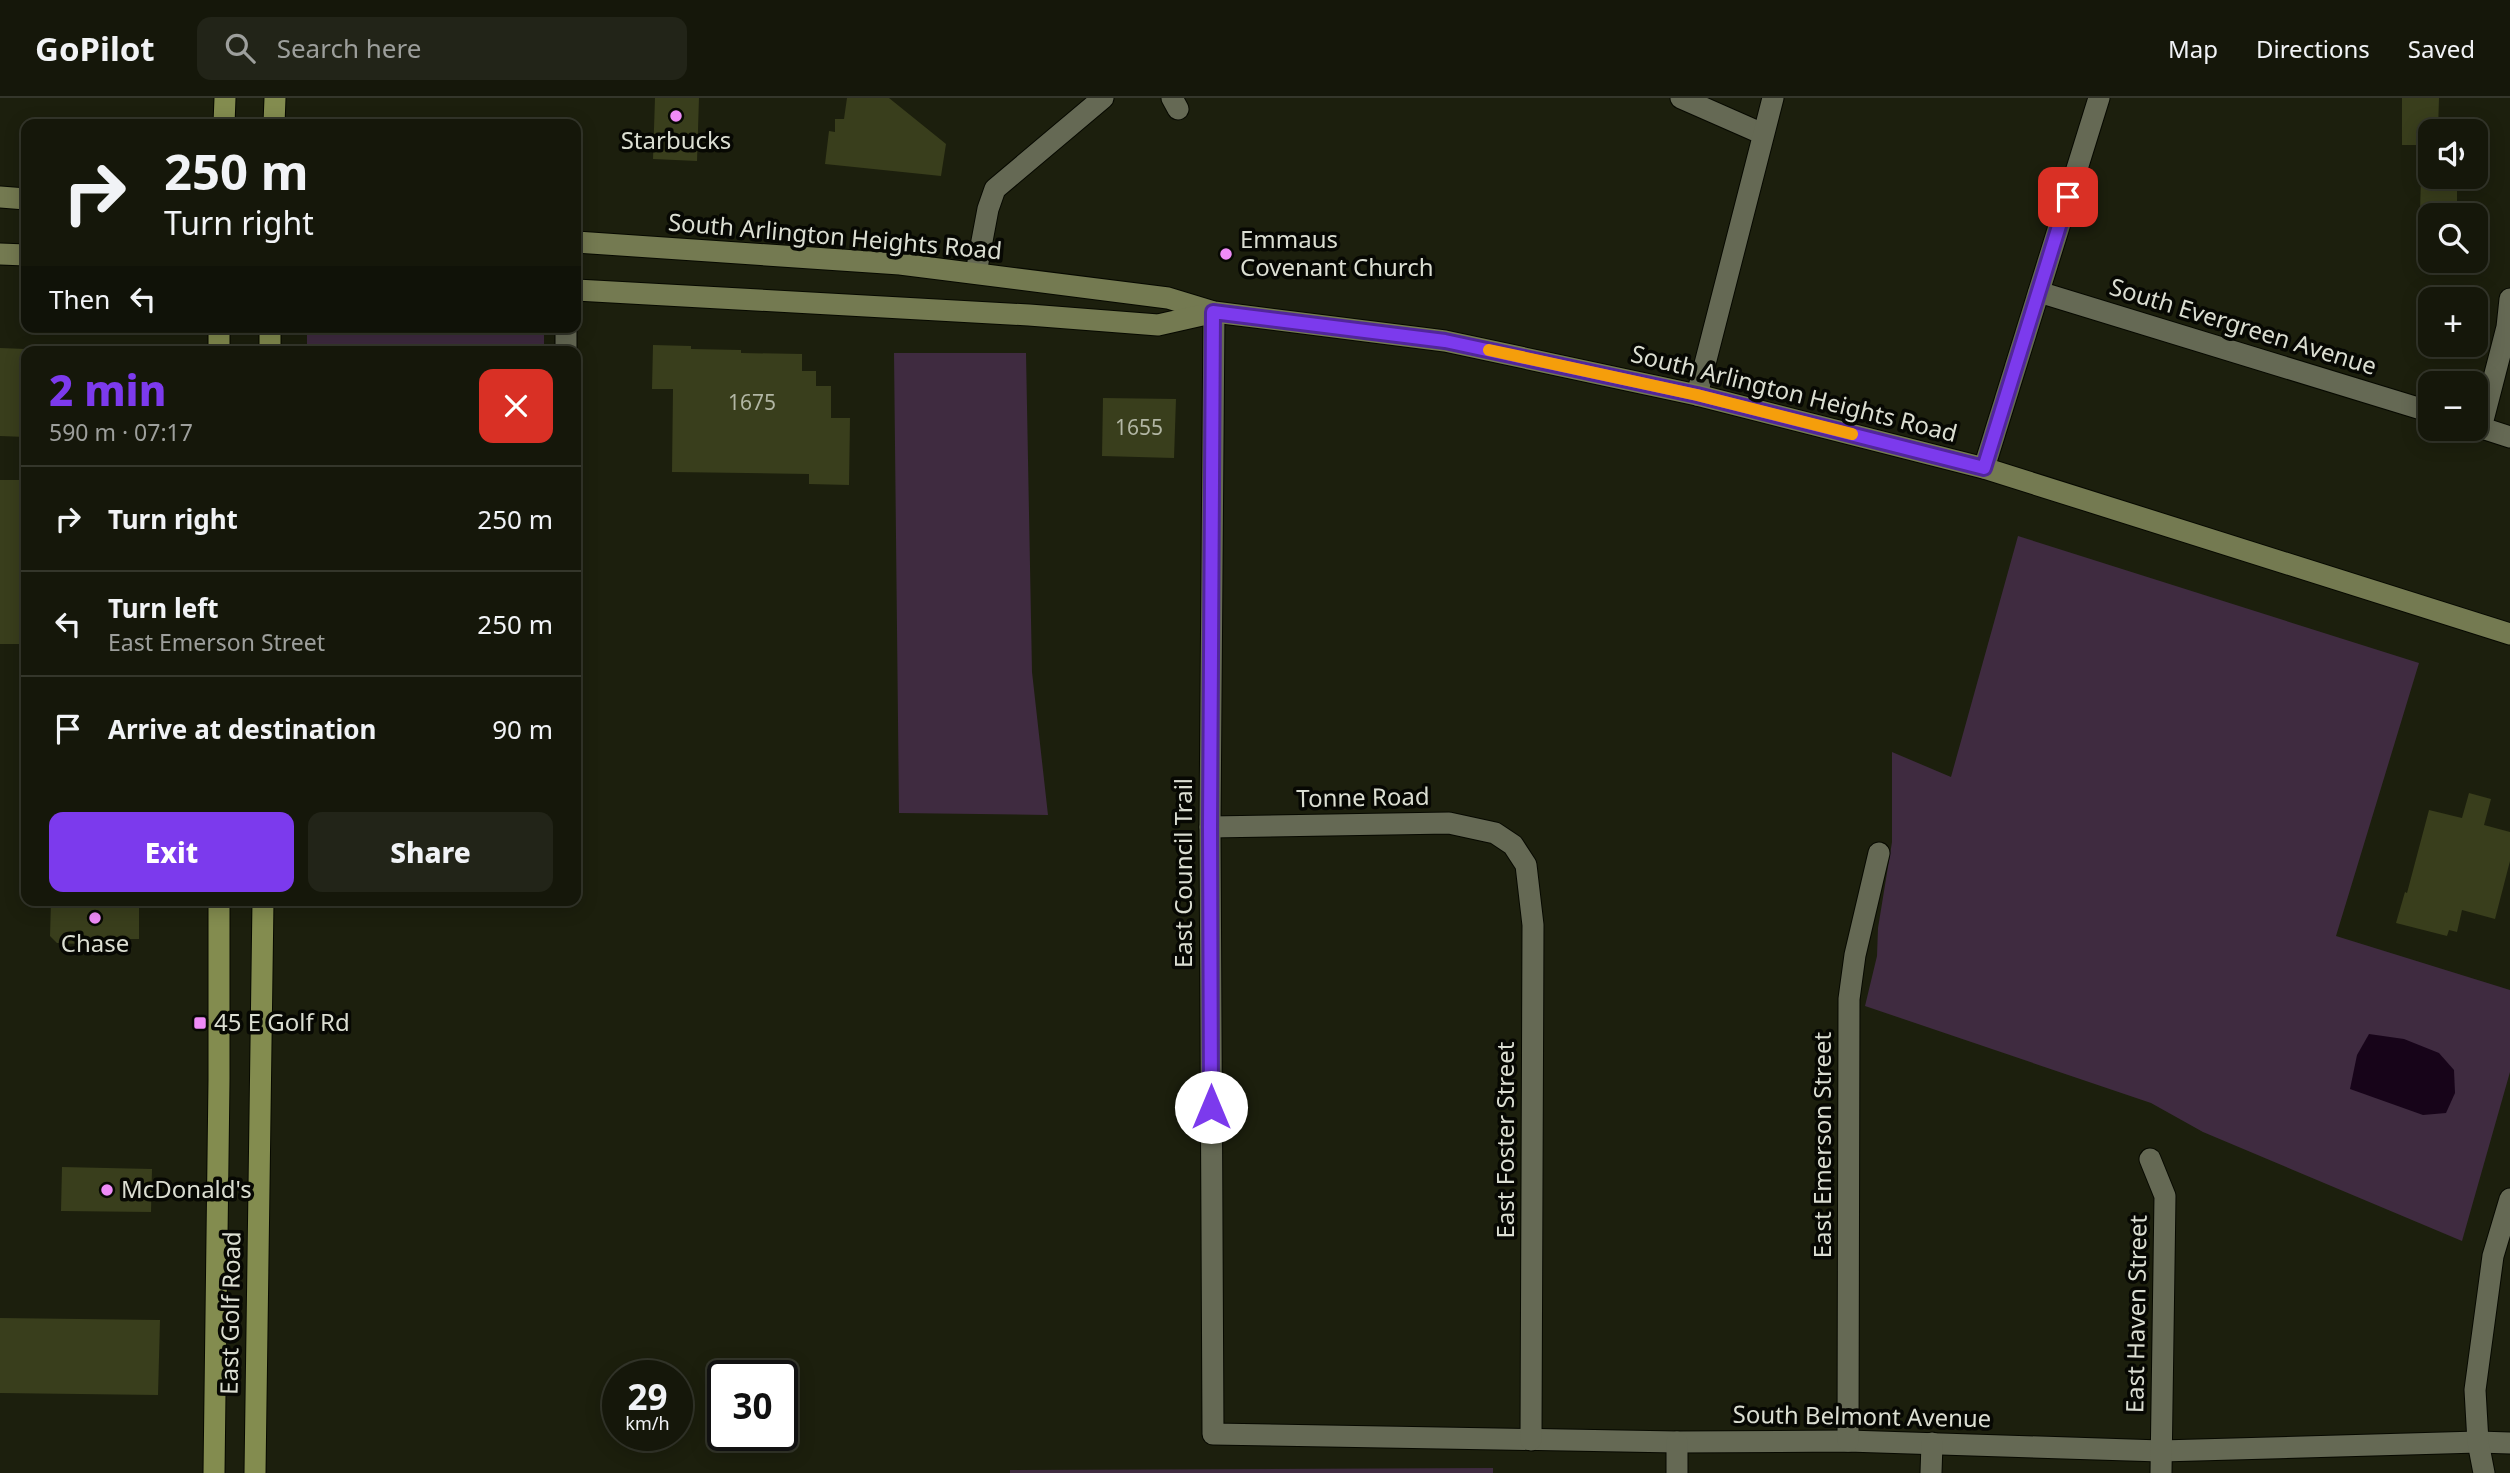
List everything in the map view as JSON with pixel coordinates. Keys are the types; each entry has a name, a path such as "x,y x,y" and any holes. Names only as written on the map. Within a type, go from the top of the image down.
{"main road":[{"path":"224,119 225,98"},
{"path":"274,119 275,98"},
{"path":"0,197 21,199"},
{"name":"South Arlington Heights Road","path":"581,242 891,262 1168,298 1213,312 1445,341 1697,395 1984,468 2510,634"},
{"path":"0,254 21,255"},
{"name":"South Arlington Heights Road","path":"581,290 1016,314 1158,325 1213,312"},
{"name":"East Golf Road","path":"214,1473 219,906"},
{"name":"East Golf Road","path":"255,1473 263,906"}],"street":[{"path":"976,273 988,209 995,189 1103,98"},
{"path":"1681,98 1763,134"},
{"path":"1697,395 1773,98"},
{"path":"1984,468 2099,98"},
{"name":"South Evergreen Avenue","path":"2039,292 2418,408"},
{"path":"2488,393 2507,327 2510,299"},
{"name":"East Council Trail","path":"1213,312 1210,827 1213,1434"},
{"path":"2488,430 2510,438"},
{"name":"Tonne Road","path":"1210,827 1449,823 1495,833 1513,845"},
{"name":"East Foster Street","path":"1513,845 1527,865 1533,925 1531,1440"},
{"name":"East Emerson Street","path":"1848,1441 1849,999 1855,956 1879,853"},
{"name":"East Haven Street","path":"2150,1159 2165,1196 2161,1473"},
{"path":"2484,1473 2478,1442 2475,1390 2493,1256 2510,1199"},
{"name":"South Belmont Avenue","path":"1213,1434 1677,1442 1848,1441 2161,1451 2510,1443"},
{"path":"1677,1442 1677,1473"},
{"path":"1931,1473 1932,1443"}],"shaded area":[{"path":"544,333 544,346 307,346 307,335"},
{"path":"894,353 1026,353 1032,672 1048,815 899,813"},
{"path":"2018,536 2419,663 2336,936 2510,990 2510,1072 2462,1241 2203,1132 2151,1103 1865,1006 1877,956 1878,928 1892,842 1892,752 1951,777"},
{"path":"2369,1034 2404,1039 2439,1053 2454,1070 2455,1093 2446,1113 2423,1115 2350,1089 2357,1055"},
{"path":"1493,1468 1493,1473 1010,1473 1010,1470"}],"building":[{"name":"Starbucks","path":"655,98 699,98 697,161 653,159"},
{"path":"847,98 889,98 946,144 941,176 825,164 829,131 835,132 835,119 844,119"},
{"path":"2402,98 2439,98 2438,119 2418,119 2418,145 2402,145"},
{"path":"2421,189 2457,189 2457,203 2420,203"},
{"path":"653,345 741,350 741,353 802,354 802,371 816,371 816,386 831,386 831,418 850,418 849,485 809,484 809,474 672,472 673,389 652,389"},
{"path":"0,348 21,349 21,437 0,436"},
{"path":"1103,398 1176,399 1174,458 1102,456"},
{"path":"0,480 21,480 21,644 0,644"},
{"path":"2469,793 2491,799 2484,825 2510,832 2510,861 2495,919 2462,910 2457,932 2449,930 2447,936 2396,923 2405,892 2407,893 2429,810 2462,818"},
{"name":"Chase","path":"51,906 139,906 139,939 84,939 80,944 57,943 50,936"},
{"name":"McDonald's","path":"62,1167 152,1169 151,1212 61,1211"},
{"path":"0,1318 160,1320 158,1395 0,1393"}],"slow traffic":[{"path":"1489,350 1697,395 1852,434"}],"place":[{"name":"Starbucks","path":"676,116"},
{"name":"Emmaus Covenant Church","path":"1226,254"},
{"name":"Chase","path":"95,918"},
{"name":"45 E Golf Rd","path":"200,1023"},
{"name":"McDonald's","path":"107,1190"}],"route":[{"path":"1211,1107 1213,312 1445,341 1697,395 1984,468 2068,197"}]}
